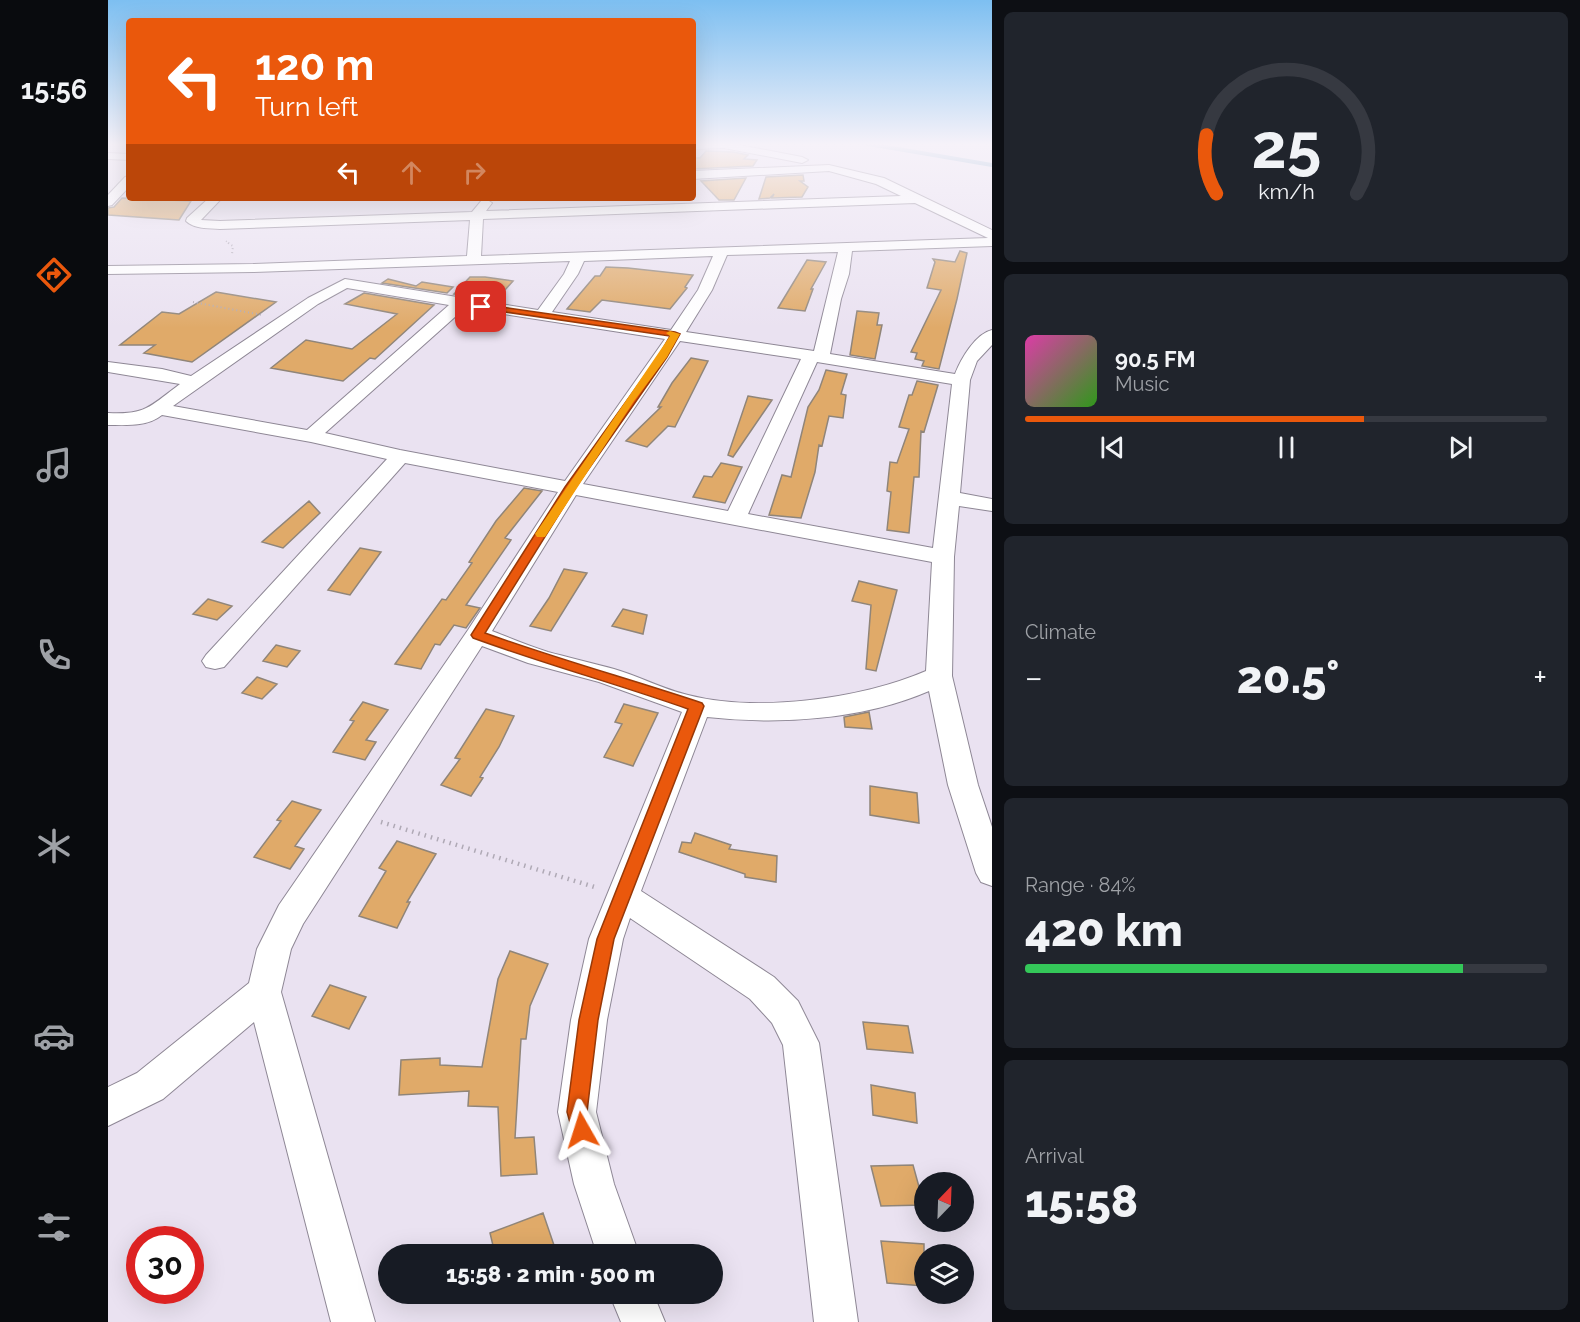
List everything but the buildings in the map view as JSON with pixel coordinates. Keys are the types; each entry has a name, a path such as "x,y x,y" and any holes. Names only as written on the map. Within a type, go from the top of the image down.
{"street":[{"path":"209,205 192,220 202,224 220,225 769,205"},
{"path":"474,260 476,216 484,205"},
{"path":"928,205 992,235"},
{"path":"108,270 215,269 992,242"},
{"path":"735,519 758,470 761,458 816,357 842,274 846,247"},
{"path":"353,1322 264,992 274,949 291,915 477,635 571,487 662,357 705,290 720,259 720,252"},
{"path":"542,315 571,274 579,257"},
{"path":"332,265 345,283"},
{"path":"108,419 132,420 150,415 286,319 345,283 460,304 675,334 961,380"},
{"path":"311,436 420,337 460,304"},
{"path":"992,335 969,360 961,380 943,557 939,676 963,784 992,873"},
{"path":"108,368 126,368 194,382"},
{"path":"159,409 943,557"},
{"path":"215,661 400,456"},
{"path":"950,498 992,505"},
{"path":"477,635 538,657 606,676 697,706 756,712 814,709 916,688 939,676"},
{"path":"615,1244 594,1184 577,1112 589,1020 606,939 697,706"},
{"path":"624,897 762,988 785,1012 801,1043 836,1322"},
{"path":"108,1107 150,1086 264,992"},
{"path":"636,1304 643,1322"}],"path":[{"path":"215,269 229,262 233,246 228,241 213,236 220,225"},
{"path":"193,302 286,319"},
{"path":"358,815 624,897"}],"slow traffic":[{"path":"541,534 630,400 662,357 675,334 670,333"}],"route":[{"path":"481,307 675,334 662,357 571,487 477,635 538,657 606,676 697,706 606,939 589,1020 577,1112 582,1130"}]}
